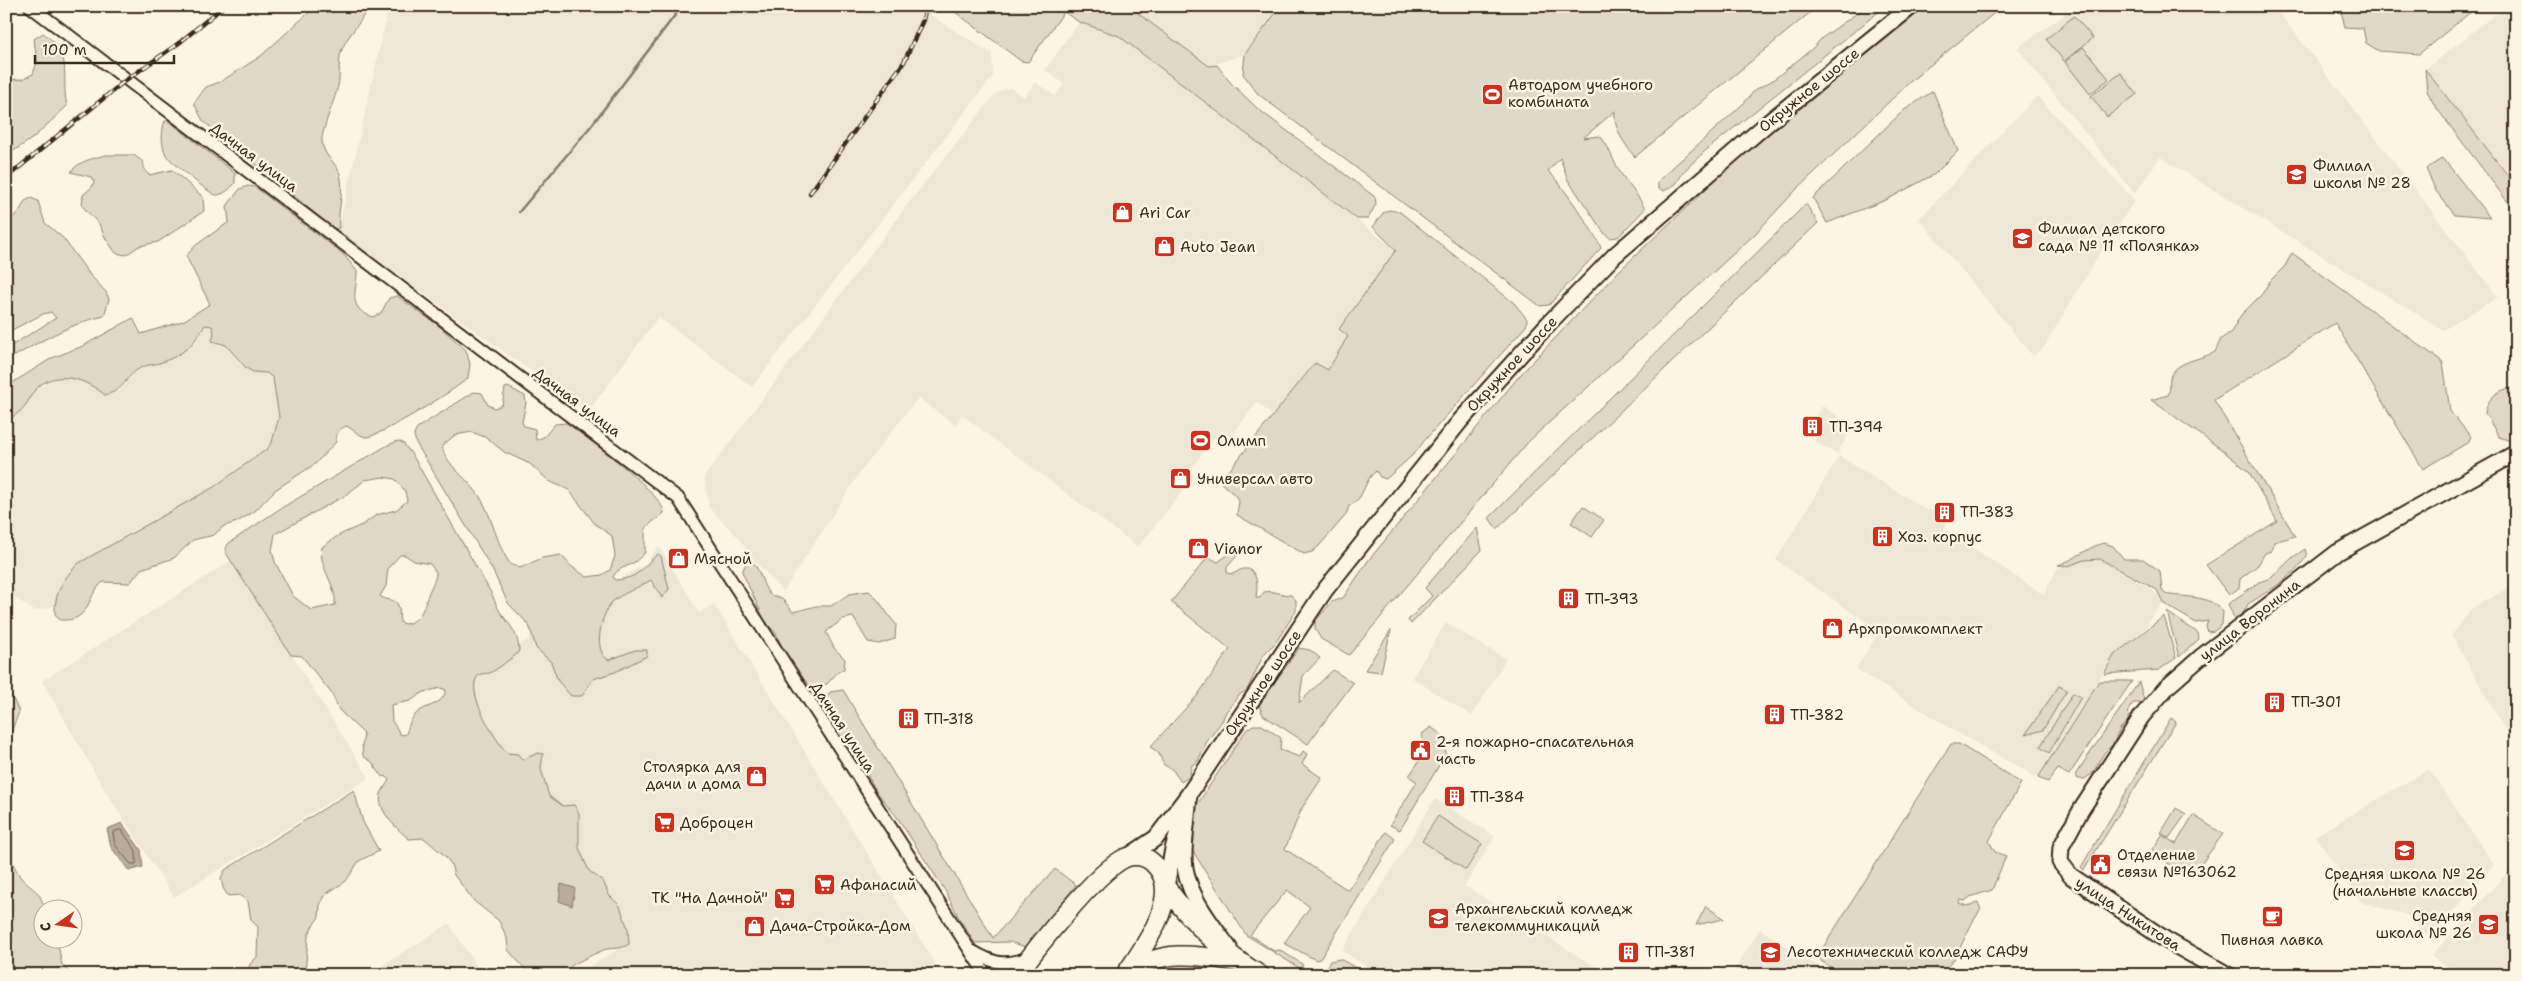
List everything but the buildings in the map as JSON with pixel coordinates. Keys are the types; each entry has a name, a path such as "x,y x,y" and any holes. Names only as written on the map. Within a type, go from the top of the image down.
{"main road":[{"name":"Окружное шоссе","path":"1017,975 1029,958 1098,881 1126,858 1156,838 1190,794 1326,590 1461,420 1524,351 1615,255 1769,122 1912,6"},
{"name":"улица Воронина","path":"2060,862 2062,847 2081,810 2142,716 2167,687 2201,657 2338,552 2516,452"},
{"name":"Окружное шоссе","path":"1127,975 1156,925 1173,849 1190,794"},
{"path":"1190,794 1184,856 1188,880 1200,909 1240,962"},
{"path":"1126,858 1138,856 1147,858 1156,865 1166,887 1198,928 1240,962 1260,975"},
{"name":"улица Никитова","path":"2060,862 2071,876 2166,940 2228,975"},
{"path":"1127,975 1148,962 1182,954 1240,962"}],"street":[{"name":"Дачная улица","path":"30,6 678,498 986,975"},
{"name":"Дачная улица","path":"969,949 989,961 1010,964 1029,958"}],"shaded area":[{"path":"316,6 368,6 342,49 338,86 322,137 325,151 336,166 341,181 339,228 334,229 203,121 194,103 206,87 220,82 261,56"},
{"path":"389,6 934,6 930,15 992,54 993,76 752,387 658,317 588,412 334,229 339,227"},
{"path":"947,6 1128,6 1209,66 1217,65 1229,81 1258,109 1375,197 1376,204 1368,219 1357,219 1119,36 1079,22 1064,12 1028,62 1021,61"},
{"path":"1128,6 1281,6 1245,54 1209,66"},
{"path":"1281,6 1818,6 1635,157 1620,135 1615,111 1583,138 1600,136 1618,169 1645,209 1618,237 1610,238 1604,233 1568,180 1560,158 1548,171 1577,208 1601,248 1549,305 1540,306 1258,94 1243,74 1245,54"},
{"path":"1867,6 1886,6 1704,152 1684,171 1676,184 1664,191 1658,188 1658,182 1662,177 1743,104 1755,90 1773,80 1813,48 1822,38"},
{"path":"1925,6 2003,6 1912,80 1795,191 1755,234 1529,441 1349,655 1321,639 1315,629 1315,621 1332,602 1343,598 1368,561 1520,375 1618,272 1760,138"},
{"name":"Филиал школы № 28","path":"2076,6 2274,6 2498,297 2443,330 2160,157 2135,194 2017,48"},
{"path":"2307,6 2478,6 2419,54 2379,51 2366,43 2363,28 2345,27 2341,11 2320,10"},
{"path":"2506,6 2516,6 2516,185 2425,69"},
{"path":"2074,16 2093,38 2064,61 2046,39"},
{"path":"1079,22 1119,36 1396,250 1339,328 1348,336 1327,370 1314,364 1273,416 1257,402 1225,445 1214,437 1188,473 1194,477 1138,547 962,415 955,425 918,398 861,471 783,592 753,559 738,537 709,508 704,477 908,204 996,93 1010,88 1024,97 1035,82 1055,96 1064,84 1045,70"},
{"path":"43,33 53,41 63,58 67,106 33,138 6,156 6,137 10,134 10,111 6,110 6,80 23,79 33,74 37,62 34,39"},
{"path":"2083,47 2109,79 2090,94 2065,62"},
{"path":"2425,69 2516,186 2516,213 2435,106 2427,91"},
{"path":"2121,73 2137,94 2107,117 2091,96"},
{"path":"1933,91 1958,151 1935,174 1886,200 1827,223 1813,198 1903,111"},
{"name":"Филиал детского сада № 11 «Полянка»","path":"2037,96 2135,200 2097,258 2044,347 2033,356 1919,219"},
{"path":"165,121 170,122 235,174 235,183 227,191 216,195 190,177 166,155 162,142"},
{"path":"106,155 134,155 143,162 145,171 149,175 172,170 203,197 204,211 158,242 139,246 126,255 116,253 106,239 99,224 82,206 83,195 92,187 94,182 91,177 71,172 82,163"},
{"path":"2443,158 2490,218 2455,215 2436,191 2426,169"},
{"path":"248,186 255,187 343,254 357,271 355,298 359,309 373,317 381,313 389,298 397,296 439,326 466,350 470,364 468,378 450,392 386,430 366,437 346,426 343,427 336,436 336,442 315,464 275,490 255,511 237,522 224,526 214,535 193,540 174,558 141,569 130,583 103,582 97,588 83,613 70,620 60,620 55,614 58,593 69,574 79,563 214,487 267,449 272,442 279,417 273,378 267,373 253,372 246,368 226,345 212,341 214,333 212,326 205,325 192,344 181,353 159,363 140,368 120,388 112,393 105,395 89,384 70,378 52,379 43,383 35,390 23,408 6,421 6,387 52,358 83,346 133,318 141,334 183,321 210,304 186,256 196,245 229,222 227,206 240,189"},
{"path":"31,198 38,201 45,223 63,238 90,275 106,292 109,299 104,316 66,329 6,361 6,349 56,318 51,312 43,314 6,333 6,223 19,212 25,201"},
{"path":"1806,204 1818,223 1497,529 1489,518"},
{"path":"1389,210 1400,212 1514,303 1527,319 1526,326 1416,452 1386,479 1380,477 1376,471 1369,479 1358,499 1349,506 1346,515 1319,546 1312,552 1304,554 1237,515 1239,501 1237,497 1220,482 1315,363 1328,370 1348,336 1339,329 1396,250 1373,227 1383,213"},
{"path":"2292,253 2443,362 2450,411 2471,437 2467,443 2423,469 2335,323 2214,400 2295,536 2274,542 2271,551 2265,553 2258,565 2240,579 2239,588 2229,595 2206,565 2277,521 2249,472 2221,449 2151,400 2168,395 2170,378 2177,368 2215,352 2221,339 2231,332 2241,315 2262,294 2270,281 2285,266"},
{"path":"205,325 212,326 219,345 226,345 240,364 252,372 267,373 273,378 279,417 272,442 253,459 214,487 79,563 67,575 55,606 34,611 6,591 6,421 18,413 34,391 51,381 64,377 79,379 93,385 105,395 119,391 137,370 164,361 193,345 198,340"},
{"path":"508,387 525,396 526,403 522,422 524,426 535,429 536,440 544,437 555,424 566,423 638,480 661,504 664,513 645,528 645,553 635,562 619,570 613,577 615,580 635,575 658,554 661,556 669,589 662,598 651,580 616,599 605,613 600,631 600,649 609,660 635,650 647,650 647,656 615,672 593,679 582,696 571,696 558,681 551,662 536,648 529,625 508,603 492,569 416,443 414,435 417,428 474,392 482,393 488,405 495,408 502,405 505,388","holes":["472,432 487,438 504,452 530,464 549,481 569,490 595,524 612,536 615,556 610,570 602,575 587,577 572,567 561,555 542,558 520,568 510,564 501,548 480,497 448,460 442,446 455,435"]},
{"path":"2511,388 2516,389 2516,440 2513,442 2499,437 2485,413 2488,403 2493,396"},
{"path":"1822,406 1853,426 1837,454 1814,442 1824,422 1815,417"},
{"path":"398,441 403,443 413,456 498,608 517,638 519,650 517,654 492,672 478,676 475,683 475,693 483,716 507,753 518,754 522,760 538,753 543,754 541,769 549,796 563,806 574,805 579,813 579,848 589,871 603,881 609,895 620,906 628,929 629,944 621,948 605,950 577,962 571,966 570,975 537,975 526,970 508,950 507,938 499,921 474,901 454,875 451,864 445,856 424,838 409,839 389,819 380,800 381,794 389,780 386,776 382,777 372,762 363,756 364,734 339,710 332,694 302,656 291,655 226,553 229,543 278,510 388,445","holes":["383,477 395,479 405,491 407,501 396,510 376,515 364,524 339,535 322,547 321,555 335,597 335,605 311,610 293,596 275,562 272,551 275,534 346,495 365,480","400,555 405,555 414,561 430,564 436,572 423,610 415,620 405,624 400,622 397,603 380,596 386,586 388,568","441,688 446,690 441,700 419,711 410,722 406,734 401,735 392,721 391,705 410,701 424,692"]},
{"path":"1839,456 1927,510 1935,511 1949,518 1944,529 2044,595 2057,569 2094,554 2166,599 2149,620 2147,627 2114,655 2038,778 1958,733 1856,669 1875,638 1864,632 1869,624 1776,560"},
{"path":"1583,506 1604,520 1592,537 1571,523"},
{"path":"1477,528 1482,550 1411,624 1408,620 1432,596 1425,588"},
{"path":"2104,543 2113,546 2124,559 2143,559 2160,571 2162,590 2165,594 2204,599 2218,606 2223,612 2222,625 2214,631 2208,632 2206,626 2208,621 2196,623 2164,604 2157,590 2100,559 2084,560 2068,566 2058,565 2092,547"},
{"path":"659,546 699,613 714,604 936,965 921,975 576,975 629,943 518,754 502,753 459,686 529,639 538,626 645,564"},
{"path":"2305,549 2307,556 2297,569 2281,583 2248,604 2243,614 2234,618 2228,604 2259,582 2271,578 2292,558"},
{"path":"1235,550 1237,556 1227,567 1227,573 1233,574 1242,569 1250,569 1256,579 1256,598 1260,598 1264,592 1291,595 1296,600 1296,611 1276,642 1264,654 1247,690 1239,695 1206,743 1198,761 1192,765 1189,777 1181,782 1172,769 1164,765 1158,752 1150,747 1197,696 1230,649 1171,602 1208,557 1218,562"},
{"path":"232,560 369,778 174,897 106,792 42,681"},
{"path":"747,561 752,561 755,565 770,595 782,598 793,612 816,606 831,606 849,594 869,591 896,624 895,639 879,644 868,642 853,617 843,619 826,632 834,648 845,659 844,669 838,672 827,684 809,686 783,650 776,633 766,623 742,572"},
{"path":"2516,583 2516,750 2452,635 2471,609"},
{"path":"2167,612 2198,633 2199,639 2179,657"},
{"path":"2164,616 2176,658 2159,670 2104,674 2114,655"},
{"path":"1446,623 1506,659 1472,716 1412,678"},
{"path":"1391,630 1381,672 1365,670"},
{"path":"1299,648 1310,650 1320,658 1303,676 1299,703 1333,670 1353,683 1308,744 1263,715 1259,705"},
{"path":"2099,681 2132,681 2069,775 2058,769 2048,782 2038,778"},
{"path":"2139,682 2144,700 2141,703 2133,703 2129,709 2128,721 2120,729 2113,744 2104,753 2093,773 2085,779 2078,779 2075,775"},
{"path":"2059,686 2067,690 2043,730 2025,735"},
{"path":"843,690 993,938 1055,869 1076,885 1026,947 1010,942 975,943 960,920 946,892 897,817 877,792 849,743 833,730 825,700 830,692"},
{"path":"6,691 11,694 19,712 6,745"},
{"path":"2073,693 2081,697 2049,753 2040,747"},
{"path":"2171,718 2176,722 2084,870 2081,867"},
{"path":"1253,725 1262,725 1281,738 1280,750 1300,757 1303,751 1307,754 1302,764 1322,778 1302,808 1285,849 1348,890 1386,832 1395,839 1320,959 1316,960 1284,943 1310,907 1287,890 1250,935 1274,951 1280,950 1302,964 1304,971 1246,935 1180,831 1246,730"},
{"path":"1431,727 1444,737 1446,754 1400,830 1390,825 1417,782 1409,776 1424,754 1422,734"},
{"path":"1951,744 1959,744 2021,783 1989,841 1995,852 2006,856 1992,890 1970,897 1965,901 1960,900 1959,903 1967,906 1978,903 1981,909 1955,958 1940,975 1843,975 1821,961 1819,954"},
{"name":"Средняя школа № 26 (начальные классы)","path":"2429,769 2494,865 2430,937 2405,914 2362,903 2315,836"},
{"path":"354,790 363,822 379,851 359,861 346,881 326,894 320,905 319,917 308,937 305,975 246,975 250,964 257,957 258,927 251,920 248,901 239,895 228,896 223,888 221,878 225,870"},
{"name":"Архангельский колледж телекоммуникаций","path":"1435,799 1495,836 1465,886 1609,975 1381,975 1342,951"},
{"path":"2176,808 2186,814 2169,838 2161,833"},
{"path":"2193,815 2223,834 2191,878 2151,852 2162,835 2176,844"},
{"path":"1438,816 1482,844 1466,870 1422,841"},
{"path":"6,854 21,878 37,892 40,898 32,898 32,948 59,948 62,965 72,975 6,975"},
{"name":"Средняя школа № 26","path":"2516,863 2516,975 2459,975 2431,956"},
{"path":"1706,906 1724,919 1696,925"},
{"path":"449,924 483,975 368,975 383,965"},
{"name":"Лесотехнический колледж САФУ","path":"1760,929 1831,975 1731,975"},
{"path":"1340,959 1358,969 1362,975 1322,975 1330,961"}],"water":[{"path":"122,823 141,850 143,867 129,871 111,847 107,829"},
{"path":"561,884 575,888 572,906 559,901"}],"waterway":[{"path":"519,212 591,126 682,6"}],"railway":[{"path":"6,178 126,80 179,43 224,6"},
{"path":"810,193 904,62 923,20 926,6"}],"place":[{"name":"Автодром учебного комбината","path":"1492,94"},
{"name":"Филиал школы № 28","path":"2297,175"},
{"name":"Ari Car","path":"1123,213"},
{"name":"Филиал детского сада № 11 «Полянка»","path":"2022,238"},
{"name":"Auto Jean","path":"1164,247"},
{"name":"ТП-394","path":"1813,427"},
{"name":"Олимп","path":"1201,441"},
{"name":"Универсал авто","path":"1181,479"},
{"name":"ТП-383","path":"1944,512"},
{"name":"Хоз. корпус","path":"1882,537"},
{"name":"Vianor","path":"1198,549"},
{"name":"Мясной","path":"678,559"},
{"name":"ТП-393","path":"1569,599"},
{"name":"Архпромкомплект","path":"1832,629"},
{"name":"ТП-301","path":"2275,702"},
{"name":"ТП-382","path":"1774,715"},
{"name":"ТП-318","path":"908,719"},
{"name":"2-я пожарно-спасательная часть","path":"1420,751"},
{"name":"Столярка для дачи и дома","path":"757,776"},
{"name":"ТП-384","path":"1454,797"},
{"name":"Доброцен","path":"664,823"},
{"name":"Средняя школа № 26 (начальные классы)","path":"2405,851"},
{"name":"Отделение связи №163062","path":"2101,864"},
{"name":"Афанасий","path":"824,885"},
{"name":"ТК \"На Дачной\"","path":"784,898"},
{"name":"Пивная лавка","path":"2272,917"},
{"name":"Архангельский колледж телекоммуникаций","path":"1439,918"},
{"name":"Средняя школа № 26","path":"2488,925"},
{"name":"Дача-Стройка-Дом","path":"754,926"},
{"name":"ТП-381","path":"1629,952"},
{"name":"Лесотехнический колледж САФУ","path":"1771,952"}]}
